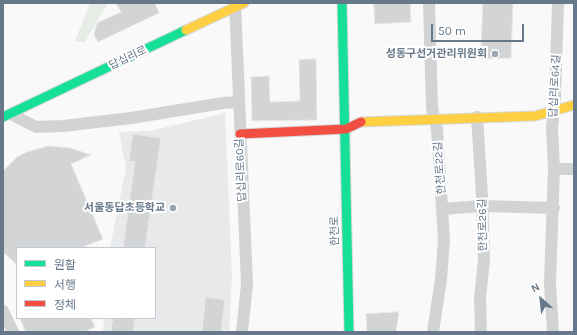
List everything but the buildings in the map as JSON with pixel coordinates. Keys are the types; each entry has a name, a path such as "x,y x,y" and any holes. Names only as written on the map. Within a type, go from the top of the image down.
{"main road":[{"name":"한천로","path":"342,3 346,129 349,332"},
{"name":"답십리로","path":"7,116 238,5"},
{"path":"240,134 346,129 363,121 535,116 574,105"}],"street":[{"name":"한천로22길","path":"429,3 432,108 435,118 444,240 441,279 433,332"},
{"name":"답십리로64길","path":"553,332 550,283 554,208 553,111 555,97 558,3"},
{"name":"답십리로60길","path":"238,5 238,102 247,284 242,332"},
{"name":"답십리로","path":"7,116 36,127 63,126 131,118 223,103 238,102"},
{"name":"한천로26길","path":"478,117 484,260 480,298 481,332"},
{"path":"554,170 574,169"},
{"path":"442,209 482,206 554,208"},
{"path":"3,311 13,332"}],"shaded area":[{"path":"90,3 108,3 85,42 75,41"},
{"name":"서울동답초등학교","path":"225,113 232,275 229,332 103,332 104,319 156,319 156,247 110,247 126,168 119,132 150,131"}],"traffic: fast":[{"path":"342,3 349,332"},
{"path":"3,117 186,30"}],"traffic: slow":[{"path":"186,30 244,3"},
{"path":"361,122 535,116 574,105"}],"traffic: jam":[{"path":"240,134 346,129 361,122"}],"place":[{"name":"성동구선거관리위원회","path":"495,54"},
{"name":"서울동답초등학교","path":"173,208"}]}
